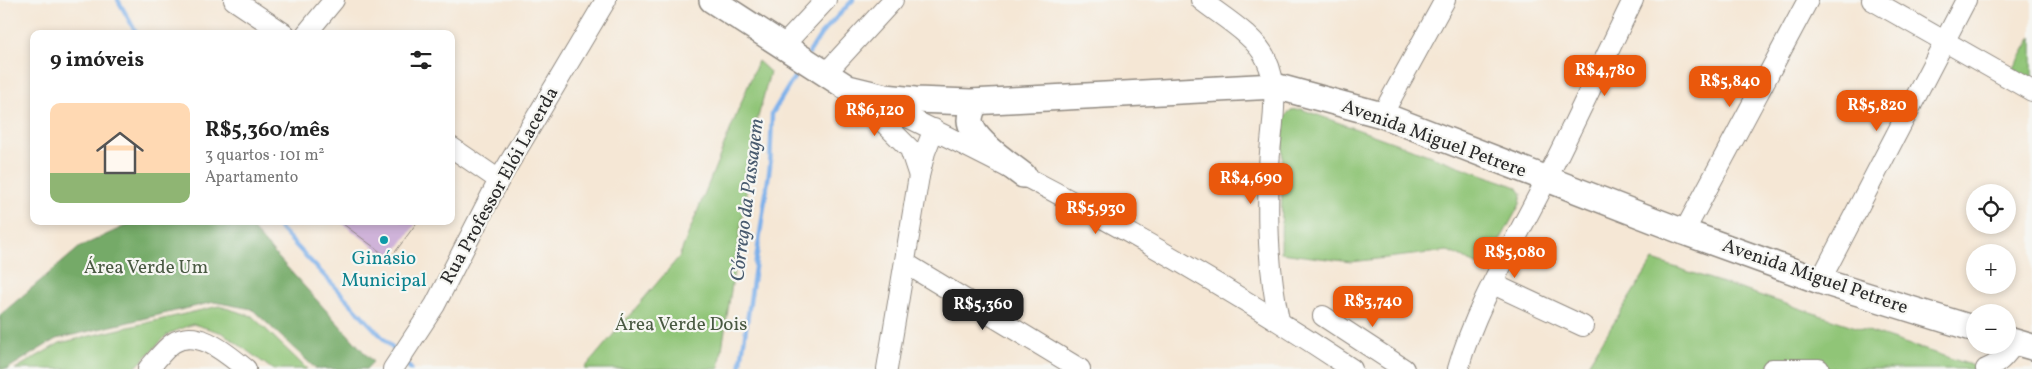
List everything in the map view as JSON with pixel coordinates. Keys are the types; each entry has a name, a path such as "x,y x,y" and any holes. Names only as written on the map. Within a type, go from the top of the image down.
{"main road":[{"name":"Avenida Miguel Petrere","path":"712,0 848,88 885,96 915,100 976,102 1275,86 1382,115 1684,232 1820,281 1966,326"},
{"path":"976,102 971,113 972,130 980,140 1023,175"}],"street":[{"path":"234,0 279,30"},
{"path":"309,30 334,0"},
{"name":"Rua Professor Elói Lacerda","path":"393,369 434,305 499,180 606,0"},
{"path":"787,50 826,0"},
{"path":"821,71 893,0"},
{"path":"1202,0 1258,46 1266,59 1275,86 1268,169 1268,250 1271,282 1279,320"},
{"path":"1382,115 1445,0"},
{"path":"1458,369 1463,352 1493,284 1546,180 1633,0"},
{"path":"1684,232 1808,0"},
{"path":"1872,0 2032,92"},
{"path":"1820,281 1966,0"},
{"path":"848,88 934,129 1064,196 1279,320 1352,369"},
{"path":"848,88 910,149 919,176"},
{"path":"887,369 919,176 925,152 934,129"},
{"path":"455,150 499,180"},
{"path":"905,262 1080,369"},
{"path":"1493,284 1583,326"},
{"path":"1324,316 1404,369"},
{"path":"148,369 173,343 187,339 202,340 221,349 246,369"},
{"path":"1986,369 1993,367 2018,343"},
{"path":"1772,369 1819,369"}],"green space":[{"path":"2032,37 2032,86 2011,73"},
{"name":"Área Verde Dois","path":"758,61 770,72 757,121 719,369 584,369 679,257"},
{"path":"1301,109 1517,187 1522,194 1520,204 1485,268 1448,251 1351,262 1281,253 1283,118 1291,110"},
{"name":"Área Verde Um","path":"127,225 249,225 373,362 366,369 316,369 252,309 214,302 56,339 7,369 0,369 0,315 80,247"},
{"path":"1653,260 1980,368 1981,369 1585,369"},
{"path":"219,306 252,316 307,369 272,369 223,333 193,324 168,334 134,369 15,369 60,343"}],"building":[{"name":"Ginásio Municipal","path":"344,225 415,225 390,259"}],"waterway":[{"path":"118,0 135,30"},
{"name":"Córrego da Passagem","path":"809,53 821,34 853,0"},
{"name":"Córrego da Passagem","path":"740,369 770,166 772,114 801,66"},
{"path":"277,225 397,353"},
{"path":"404,361 411,369"}],"place":[{"name":"Ginásio Municipal","path":"384,240"}]}
